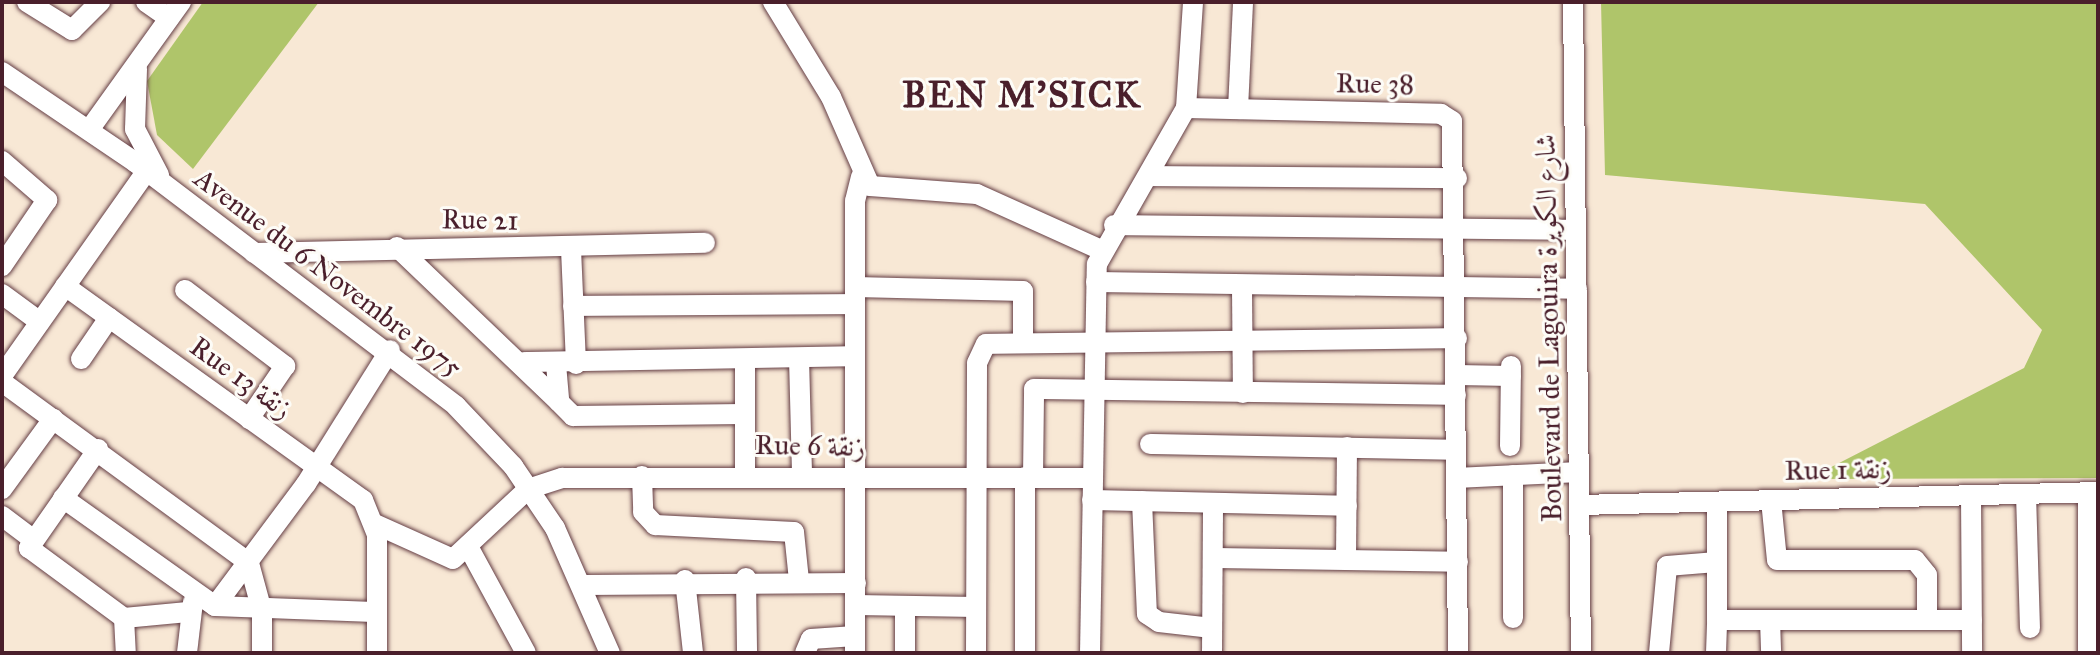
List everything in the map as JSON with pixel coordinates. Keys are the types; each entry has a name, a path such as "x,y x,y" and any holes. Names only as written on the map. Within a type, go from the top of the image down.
{"street":[{"path":"27,2 72,30 100,2"},
{"path":"89,130 175,10 146,2"},
{"path":"773,2 831,97 861,177 854,296 855,644 811,639 805,653"},
{"path":"1090,653 1094,343 1096,282 1101,250 1114,225 1150,176 1186,108 1193,2"},
{"path":"1238,109 1243,2"},
{"name":"Boulevard de Lagouira شارع الكويرة","path":"1573,2 1581,653"},
{"path":"139,60 135,129 165,185"},
{"name":"Avenue du 6 Novembre 1975","path":"2,72 89,130 390,350 456,406 528,489 585,585 610,653"},
{"name":"Rue 38","path":"1186,108 1448,116 1457,178 1455,450 1458,653"},
{"path":"2,266 47,200 4,167"},
{"path":"2,376 146,172"},
{"path":"1150,176 1457,178"},
{"path":"861,177 883,191 985,196 1101,250"},
{"path":"1114,225 1576,230"},
{"name":"Rue 21","path":"254,253 397,247 571,249 705,243"},
{"path":"397,247 524,362 559,402 583,417 744,414"},
{"path":"559,402 573,306 571,249"},
{"path":"1096,282 1242,288 1457,286 1577,289"},
{"name":"Rue 13 زنقة","path":"65,286 360,497 375,524"},
{"path":"1242,288 1243,393"},
{"path":"185,290 285,366 249,419"},
{"path":"573,306 1023,291 1023,339"},
{"path":"2,294 40,322"},
{"path":"81,359 109,318"},
{"path":"976,653 980,350 1023,339 1244,344 1457,338"},
{"path":"215,606 249,563 390,350"},
{"path":"524,362 745,361 854,356"},
{"path":"799,358 802,473"},
{"path":"745,361 745,472"},
{"path":"1025,653 1034,389 1243,393 1456,385 1511,371 1510,446"},
{"path":"2,382 98,449 249,563 262,611 262,653"},
{"path":"2,489 53,419"},
{"path":"1150,444 1455,450"},
{"path":"1346,560 1347,447"},
{"path":"98,449 33,539 30,551 124,618 192,605 262,611 374,612"},
{"name":"Rue 6 زنقة","path":"528,489 562,478 745,472 1093,478"},
{"path":"1456,478 1579,472"},
{"path":"1513,475 1513,618"},
{"path":"642,476 643,512 655,525 794,532 799,580"},
{"path":"377,653 375,524 434,556 453,559 470,550 528,489"},
{"path":"2088,653 2093,492"},
{"name":"Rue 1 زنقة","path":"1579,505 2093,492"},
{"path":"2026,494 2030,628"},
{"path":"1971,495 1972,653"},
{"path":"63,498 192,605"},
{"path":"1092,500 1347,506"},
{"path":"1771,500 1777,560 1915,560 1927,575 1927,620"},
{"path":"1142,501 1147,614 1159,622 1212,628"},
{"path":"1716,653 1717,502"},
{"path":"1212,653 1216,558 1213,503"},
{"path":"2,516 33,539"},
{"path":"470,550 526,653"},
{"path":"1216,558 1458,562"},
{"path":"1659,653 1667,566 1717,562"},
{"path":"585,585 746,578 856,583"},
{"path":"746,578 747,653"},
{"path":"685,580 693,653"},
{"path":"187,646 192,605"},
{"path":"856,605 976,607"},
{"path":"905,606 905,653"},
{"path":"124,618 126,653"},
{"path":"1717,620 1972,620"},
{"path":"1770,620 1771,653"}],"green space":[{"path":"203,2 319,2 193,169 157,135 147,81"},
{"path":"1601,2 2098,2 2098,478 1808,479 2024,368 2042,330 1925,204 1605,175"}],"district":[{"name":"BEN M'SICK","path":"1022,96"}]}
